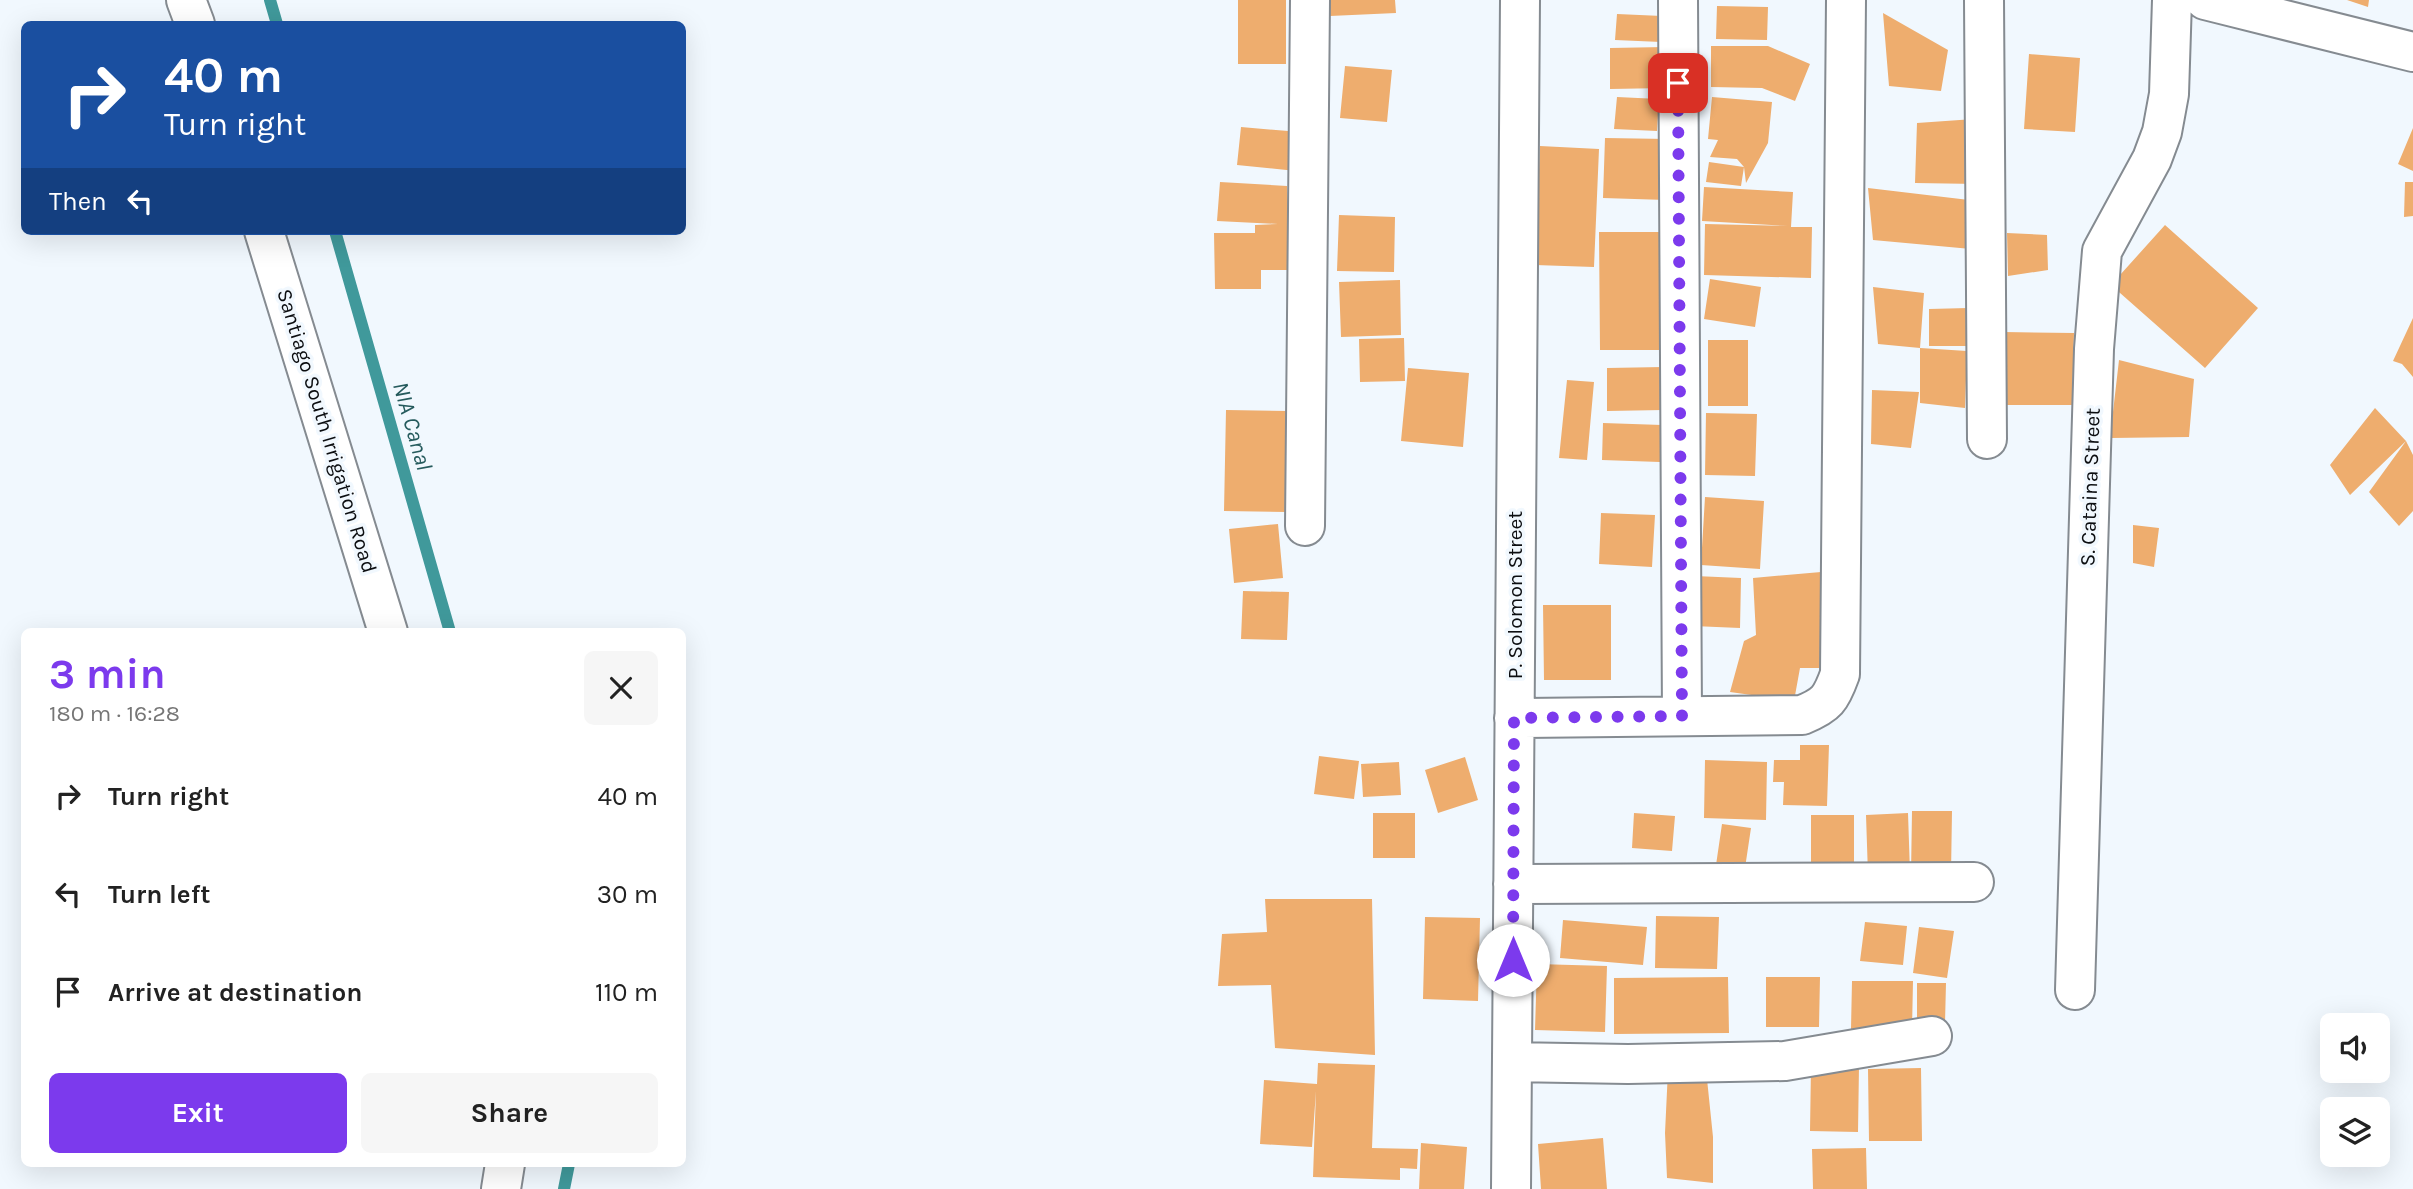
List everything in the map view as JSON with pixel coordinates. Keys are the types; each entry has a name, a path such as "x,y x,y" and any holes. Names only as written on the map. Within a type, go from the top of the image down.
{"street":[{"path":"186,0 194,21"},
{"path":"1305,526 1310,0"},
{"name":"P. Solomon Street","path":"1511,1189 1520,0"},
{"path":"1678,0 1682,716"},
{"path":"1514,718 1802,715 1822,707 1833,695 1840,674 1846,0"},
{"path":"1984,0 1987,439"},
{"name":"S. Cataina Street","path":"2075,990 2094,349 2102,251 2152,159 2162,132 2169,94 2172,0"},
{"path":"2205,0 2413,52"},
{"name":"Santiago South Irrigation Road","path":"265,235 387,628"},
{"path":"1513,884 1975,882"},
{"path":"1513,1062 1785,1062 1932,1036"},
{"path":"501,1189 505,1167"}],"building":[{"path":"1238,0 1286,0 1286,64 1238,64"},
{"path":"1329,0 1395,0 1396,13 1330,16"},
{"path":"2347,0 2369,0 2368,7"},
{"path":"1717,6 1768,7 1767,40 1716,39"},
{"path":"1883,13 1948,50 1941,91 1889,86"},
{"path":"1617,14 1662,16 1661,42 1615,40"},
{"path":"1711,46 1768,46 1810,64 1795,101 1762,88 1711,87"},
{"path":"1665,47 1666,88 1610,89 1610,48"},
{"path":"2029,54 2080,58 2075,132 2024,129"},
{"path":"1345,66 1392,70 1387,122 1340,118"},
{"path":"1617,97 1659,99 1657,131 1614,129"},
{"path":"1712,97 1772,102 1768,143 1746,183 1744,167 1737,159 1710,157 1718,140 1708,139"},
{"path":"1974,119 1978,184 1915,183 1917,123"},
{"path":"1241,127 1300,132 1296,171 1237,165"},
{"path":"2413,128 2413,171 2398,164"},
{"path":"1605,138 1668,139 1666,200 1603,198"},
{"path":"1540,146 1599,149 1594,267 1535,265"},
{"path":"1709,162 1744,167 1741,186 1706,182"},
{"path":"1220,182 1287,186 1291,270 1261,270 1261,289 1215,289 1214,233 1255,233 1255,225 1278,224 1217,221"},
{"path":"2405,182 2413,182 2413,216 2404,217"},
{"path":"1704,187 1793,192 1791,227 1812,227 1811,278 1704,275 1705,224 1788,226 1702,221"},
{"path":"1868,188 1969,200 1971,249 1873,240"},
{"path":"1339,215 1395,217 1394,272 1337,271"},
{"path":"2165,225 2258,308 2205,368 2111,285"},
{"path":"1599,232 1662,232 1662,350 1600,350"},
{"path":"2007,233 2047,235 2048,270 2008,276"},
{"path":"1710,279 1761,287 1755,327 1704,319"},
{"path":"1400,280 1401,335 1341,337 1339,282"},
{"path":"1873,287 1924,293 1920,348 1878,344"},
{"path":"1968,308 1968,346 1929,346 1929,309"},
{"path":"2413,318 2413,377 2402,364 2393,361"},
{"path":"2004,332 2074,333 2072,405 2003,405"},
{"path":"1404,338 1405,381 1360,382 1359,339"},
{"path":"1708,340 1748,340 1748,406 1708,406"},
{"path":"1920,348 1967,351 1965,408 1920,403"},
{"path":"2119,360 2194,379 2189,437 2110,438"},
{"path":"1663,367 1663,410 1607,411 1607,368"},
{"path":"1408,368 1469,373 1463,447 1401,441"},
{"path":"1567,380 1594,382 1587,460 1559,458"},
{"path":"1872,390 1919,392 1911,448 1871,444"},
{"path":"2375,408 2406,441 2350,495 2330,465"},
{"path":"1226,410 1288,411 1286,512 1224,511"},
{"path":"1706,413 1757,414 1755,476 1705,475"},
{"path":"1603,423 1662,425 1660,462 1602,460"},
{"path":"2406,441 2413,455 2413,511 2399,526 2369,492"},
{"path":"1705,497 1764,501 1760,569 1701,565"},
{"path":"1601,513 1655,515 1652,567 1599,564"},
{"path":"1278,524 1283,578 1234,583 1229,529"},
{"path":"2133,525 2159,528 2154,567 2133,563"},
{"path":"1821,572 1828,668 1800,668 1794,701 1730,692 1744,641 1756,635 1753,578"},
{"path":"1695,576 1741,578 1740,628 1693,626"},
{"path":"1243,591 1289,592 1287,640 1241,639"},
{"path":"1543,605 1611,605 1611,680 1544,680"},
{"path":"1800,745 1829,745 1827,806 1783,805 1784,782 1773,782 1774,760 1800,760"},
{"path":"1319,756 1359,761 1354,799 1314,794"},
{"path":"1465,757 1478,800 1438,813 1425,770"},
{"path":"1705,760 1767,762 1766,820 1704,818"},
{"path":"1399,762 1401,795 1363,797 1361,764"},
{"path":"1912,811 1952,811 1951,874 1911,874"},
{"path":"1373,813 1415,813 1415,858 1373,858"},
{"path":"1634,813 1675,816 1672,851 1632,848"},
{"path":"1908,813 1910,873 1868,875 1866,815"},
{"path":"1811,815 1854,815 1854,876 1811,876"},
{"path":"1722,824 1751,828 1745,868 1716,865"},
{"path":"1265,899 1372,899 1375,1055 1275,1048 1271,985 1218,986 1222,934 1267,932"},
{"path":"1656,916 1719,917 1717,969 1655,968"},
{"path":"1425,917 1480,918 1478,1001 1423,999"},
{"path":"1563,920 1647,927 1643,965 1560,958"},
{"path":"1865,922 1907,926 1903,965 1860,961"},
{"path":"1919,927 1954,931 1947,978 1913,973"},
{"path":"1537,964 1607,966 1605,1032 1535,1030"},
{"path":"1728,977 1729,1033 1614,1034 1614,978"},
{"path":"1766,977 1820,977 1819,1027 1766,1027"},
{"path":"1852,981 1913,981 1912,1030 1851,1029"},
{"path":"1917,983 1946,983 1945,1023 1917,1022"},
{"path":"1318,1063 1375,1065 1372,1148 1418,1149 1417,1169 1400,1168 1400,1180 1313,1177 1316,1091 1312,1147 1260,1144 1264,1080 1317,1084"},
{"path":"1811,1066 1859,1066 1858,1132 1810,1131"},
{"path":"1921,1068 1922,1141 1869,1141 1868,1069"},
{"path":"1668,1070 1707,1079 1713,1137 1713,1183 1667,1178 1665,1133"},
{"path":"1603,1138 1607,1189 1541,1189 1538,1144"},
{"path":"1421,1143 1467,1147 1464,1189 1419,1189"},
{"path":"1866,1148 1867,1189 1813,1189 1812,1149"}],"waterway":[{"name":"NIA Canal","path":"270,0 276,21"},
{"name":"NIA Canal","path":"336,235 449,628"},
{"name":"NIA Canal","path":"564,1189 568,1167"}],"route":[{"path":"1513,960 1514,718 1682,716 1678,83"}]}
